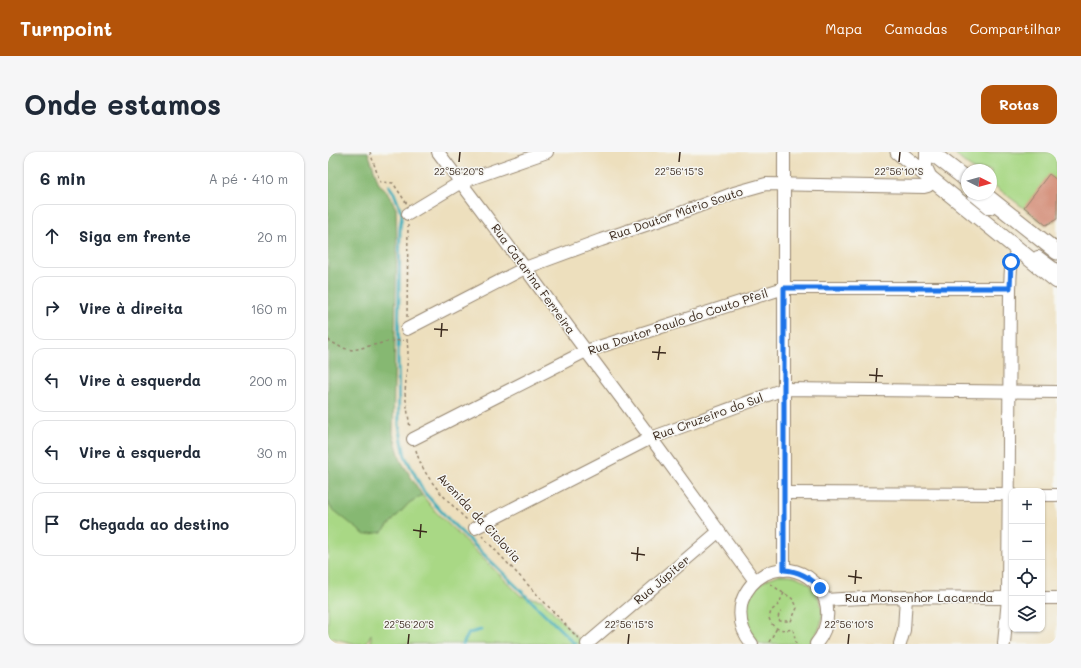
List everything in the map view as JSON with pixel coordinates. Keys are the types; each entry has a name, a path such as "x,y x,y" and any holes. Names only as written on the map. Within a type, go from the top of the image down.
{"main road":[{"path":"898,152 927,160 961,177"},
{"path":"927,160 1019,250 1057,281"},
{"path":"992,200 1057,252"}],"street":[{"name":"Rua Catarina Ferreira","path":"438,152 651,438 718,532 759,578"},
{"path":"408,214 461,182 548,152"},
{"path":"784,152 784,570"},
{"path":"908,152 927,160 961,185"},
{"path":"927,160 1057,271"},
{"name":"Rua Doutor Mário Souto","path":"404,335 525,268 600,240 675,215 734,192 766,184 924,187 928,186 927,160"},
{"path":"981,200 1057,261"},
{"path":"1010,488 1010,288 1011,262 1019,250"},
{"name":"Rua Doutor Paulo do Couto Pfeil","path":"413,439 586,351 784,288 1010,288"},
{"name":"Rua Cruzeiro do Sul","path":"475,528 651,438 784,389 1057,392"},
{"path":"784,493 1009,494"},
{"path":"1045,495 1057,495"},
{"path":"1010,524 1010,596"},
{"name":"Rua Júpiter","path":"582,641 718,532"},
{"path":"748,643 741,622 741,609 746,591 759,578 777,570 784,570 798,572 810,578 820,588 826,600 827,623 825,630 817,644"},
{"path":"900,644 904,630 906,597"},
{"name":"Rua Monsenhor Lacarnda","path":"826,600 906,597 1009,598"},
{"path":"1045,598 1057,598"},
{"path":"1004,644 1009,606"}],"path":[{"path":"370,152 380,182 393,183 408,206 408,214"},
{"name":"Avenida da Ciclovia","path":"408,214 404,335 408,352 405,392 410,426 417,456 430,479 446,499 582,641"},
{"path":"328,340 342,348 353,350 396,341 404,335"},
{"path":"759,578 795,601 797,608 791,621 780,622 778,619 781,612"},
{"path":"784,594 778,605 771,611 769,618 771,625 777,628 782,630 793,629 796,643"},
{"path":"769,642 777,628"}],"green space":[{"path":"328,152 368,152 379,184 385,189 396,208 397,249 393,434 401,461 422,495 409,503 382,532 365,535 331,508 328,502"},
{"path":"953,152 1057,152 1057,219 1046,225 997,188 997,164 966,164"},
{"path":"422,495 435,511 521,596 542,600 583,644 371,644 371,634 366,644 356,644 328,637 328,502 331,508 382,532 409,503"},
{"path":"778,575 798,577 811,586 816,593 821,607 821,623 814,637 808,644 760,644 751,635 746,620 747,604 750,597 759,584"}],"building":[{"path":"1049,174 1057,180 1057,219 1046,225 1024,207"}],"waterway":[{"path":"389,186 394,193 402,214 400,228 398,360 399,425 405,456 424,492 449,520 575,644"},
{"path":"463,644 469,633 481,630"}],"route":[{"path":"820,588 810,578 798,572 784,570 784,288 1010,288 1011,262"}]}
